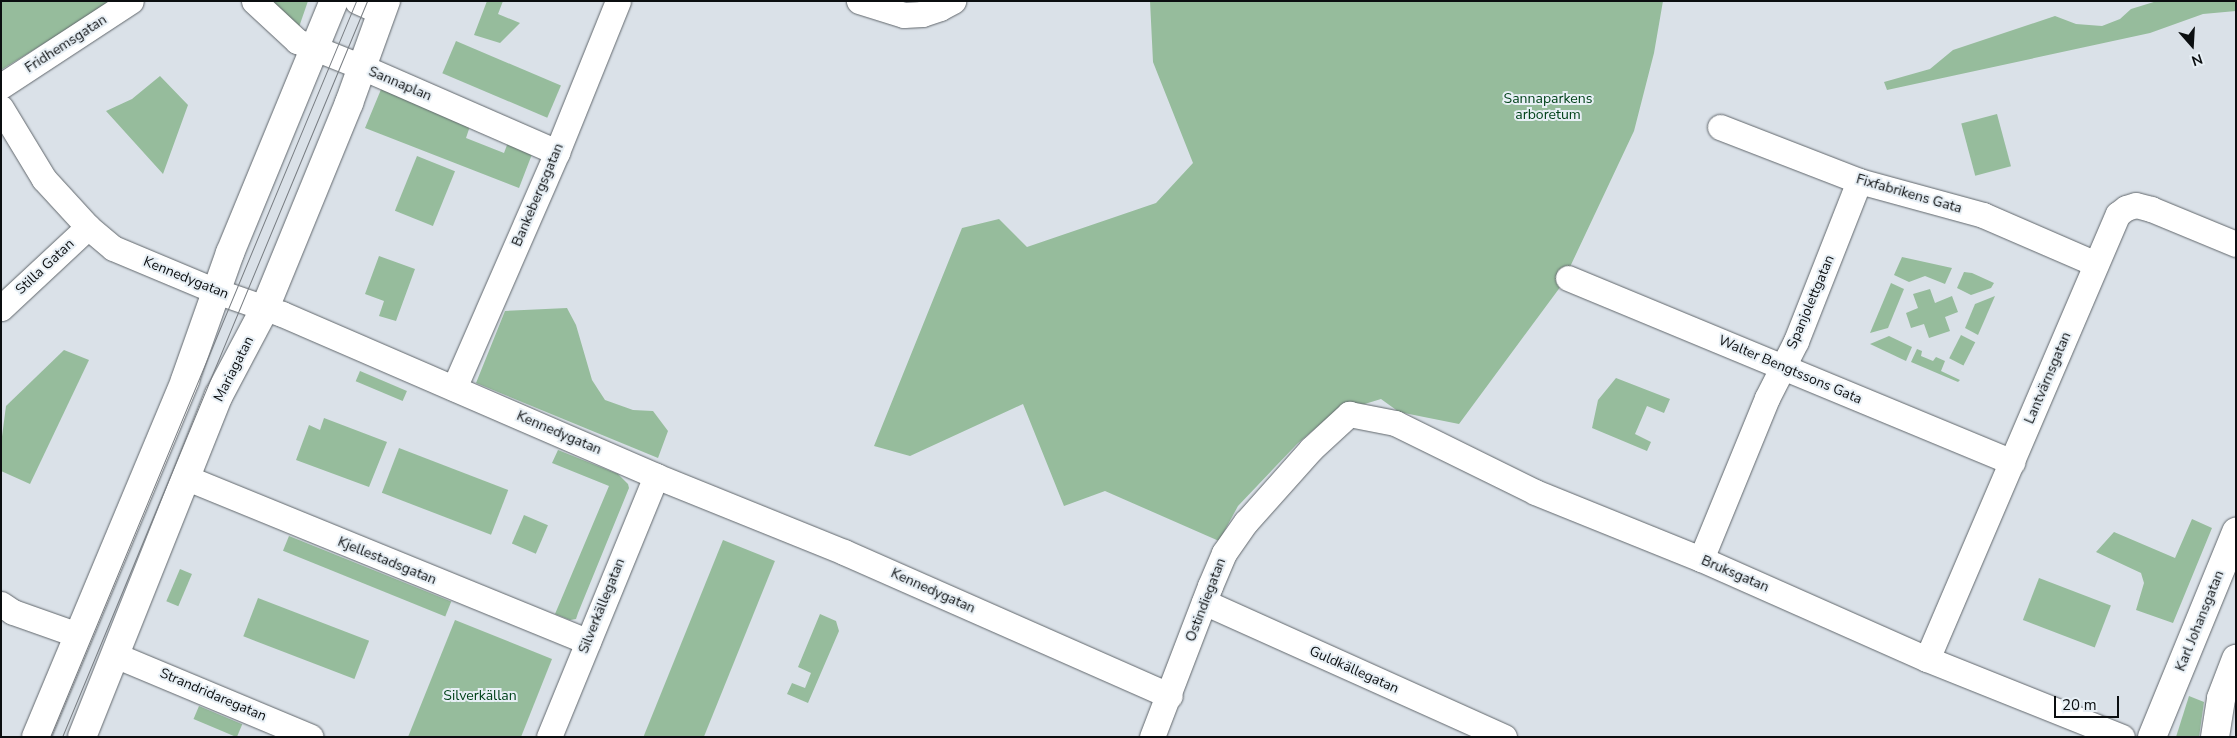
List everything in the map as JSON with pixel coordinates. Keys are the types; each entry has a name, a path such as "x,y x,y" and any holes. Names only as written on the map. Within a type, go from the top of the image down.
{"main road":[{"path":"36,737 185,380 216,291 313,48 334,1"},
{"name":"Mariagatan","path":"82,737 219,395 266,308 384,7"},
{"name":"Karl Johansgatan","path":"2152,737 2236,532"},
{"path":"2215,737 2221,698 2236,659"}],"street":[{"name":"Fridhemsgatan","path":"1,86 131,1"},
{"name":"Sannaplan","path":"254,1 291,38 557,152"},
{"path":"357,1 384,7"},
{"name":"Bankebergsgatan","path":"454,388 557,152 618,1"},
{"path":"859,1 904,15 921,8 940,8 953,1"},
{"name":"Kennedygatan","path":"1,108 44,178 88,227 113,248 216,291 266,308 656,476 860,558 1170,696"},
{"name":"Fixfabrikens Gata","path":"1720,127 1859,181 1983,215 2096,264"},
{"name":"Spanjolettgatan","path":"1701,559 1766,398 1796,341 1859,181"},
{"name":"Lantvärnsgatan","path":"1927,659 2118,214 2126,208 2136,205 2158,211 2236,244"},
{"name":"Stilla Gatan","path":"1,308 88,227"},
{"name":"Walter Bengtssons Gata","path":"1568,278 2012,462"},
{"name":"Bruksgatan","path":"1349,414 1395,423 1535,492 1701,559 1927,659 2122,737"},
{"name":"Ostindiegatan","path":"1152,737 1170,696 1224,553 1246,522 1311,449 1349,414"},
{"name":"Silverkällegatan","path":"549,737 656,476"},
{"name":"Kjellestadsgatan","path":"187,478 588,642"},
{"name":"Guldkällegatan","path":"1204,602 1504,737"},
{"path":"1,604 13,612 78,635"},
{"name":"Strandridaregatan","path":"115,655 311,737"}],"green space":[{"path":"1,1 113,1 1,70"},
{"path":"264,1 308,1 299,27"},
{"path":"487,1 503,1 498,14 520,23 500,43 474,35"},
{"name":"Sannaparkens arboretum","path":"1150,1 1663,1 1654,53 1634,131 1561,286 1459,424 1399,412 1381,399 1332,414 1297,444 1238,506 1219,541 1105,491 1064,506 1023,404 910,456 874,446 962,228 999,219 1027,247 1156,203 1193,163 1153,62"},
{"path":"2157,1 2236,1 2236,11 2203,14 2150,33 1887,90 1884,82 1930,69 1953,50 2055,16 2076,24 2102,26 2120,19 2131,9"},
{"path":"456,41 561,86 547,118 442,73"},
{"path":"160,76 188,105 163,174 106,111 132,99"},
{"path":"382,87 472,120 466,138 504,153 510,137 534,149 519,188 365,128"},
{"path":"1997,114 2011,166 1975,176 1961,124"},
{"path":"417,156 455,171 433,226 395,211"},
{"path":"379,256 415,269 396,321 379,316 384,301 365,294"},
{"path":"1902,257 1952,268 1945,284 1925,276 1909,282 1894,275"},
{"path":"1964,272 1972,273 1994,283 1991,288 1971,295 1957,288"},
{"path":"1891,283 1904,289 1888,328 1870,333"},
{"path":"1930,289 1935,303 1952,296 1958,312 1945,317 1950,331 1929,338 1924,324 1911,328 1906,313 1918,308 1913,294"},
{"path":"1995,296 1978,335 1965,328 1975,304"},
{"path":"567,308 576,325 592,380 605,400 633,410 653,411 668,431 658,458 476,383 505,311"},
{"path":"1961,335 1975,342 1963,365 1949,358"},
{"path":"1889,336 1912,347 1906,361 1870,344"},
{"path":"1917,349 1922,351 1921,356 1933,361 1936,357 1945,361 1941,371 1960,380 1958,382 1911,362"},
{"path":"64,350 89,360 30,484 1,471 1,444 6,406"},
{"path":"360,371 407,391 403,401 356,381"},
{"path":"1616,378 1670,399 1664,413 1647,406 1635,434 1651,442 1647,451 1592,428 1598,400"},
{"path":"324,418 387,442 369,487 296,460 309,425 320,430"},
{"path":"399,448 508,490 491,535 382,493"},
{"path":"558,450 618,474 628,484 629,488 576,619 570,620 555,614 609,486 552,463"},
{"path":"524,515 548,525 536,554 512,544"},
{"path":"2192,519 2212,528 2173,623 2136,610 2144,583 2141,573 2096,552 2114,532 2175,558"},
{"path":"289,536 451,602 445,616 283,551"},
{"path":"723,540 775,561 704,737 644,737"},
{"path":"180,569 192,574 178,606 166,601"},
{"path":"2039,578 2111,606 2095,648 2023,620"},
{"path":"258,598 369,641 354,679 243,636"},
{"path":"820,614 836,621 839,631 808,703 787,694 792,683 805,688 811,673 798,667"},
{"name":"Silverkällan","path":"455,620 552,659 521,737 408,737"},
{"path":"2189,696 2204,702 2199,737 2176,737"},
{"path":"199,706 242,724 236,737 194,719"}],"tram line":[{"path":"50,737 356,1"},
{"path":"62,737 367,1"}]}
